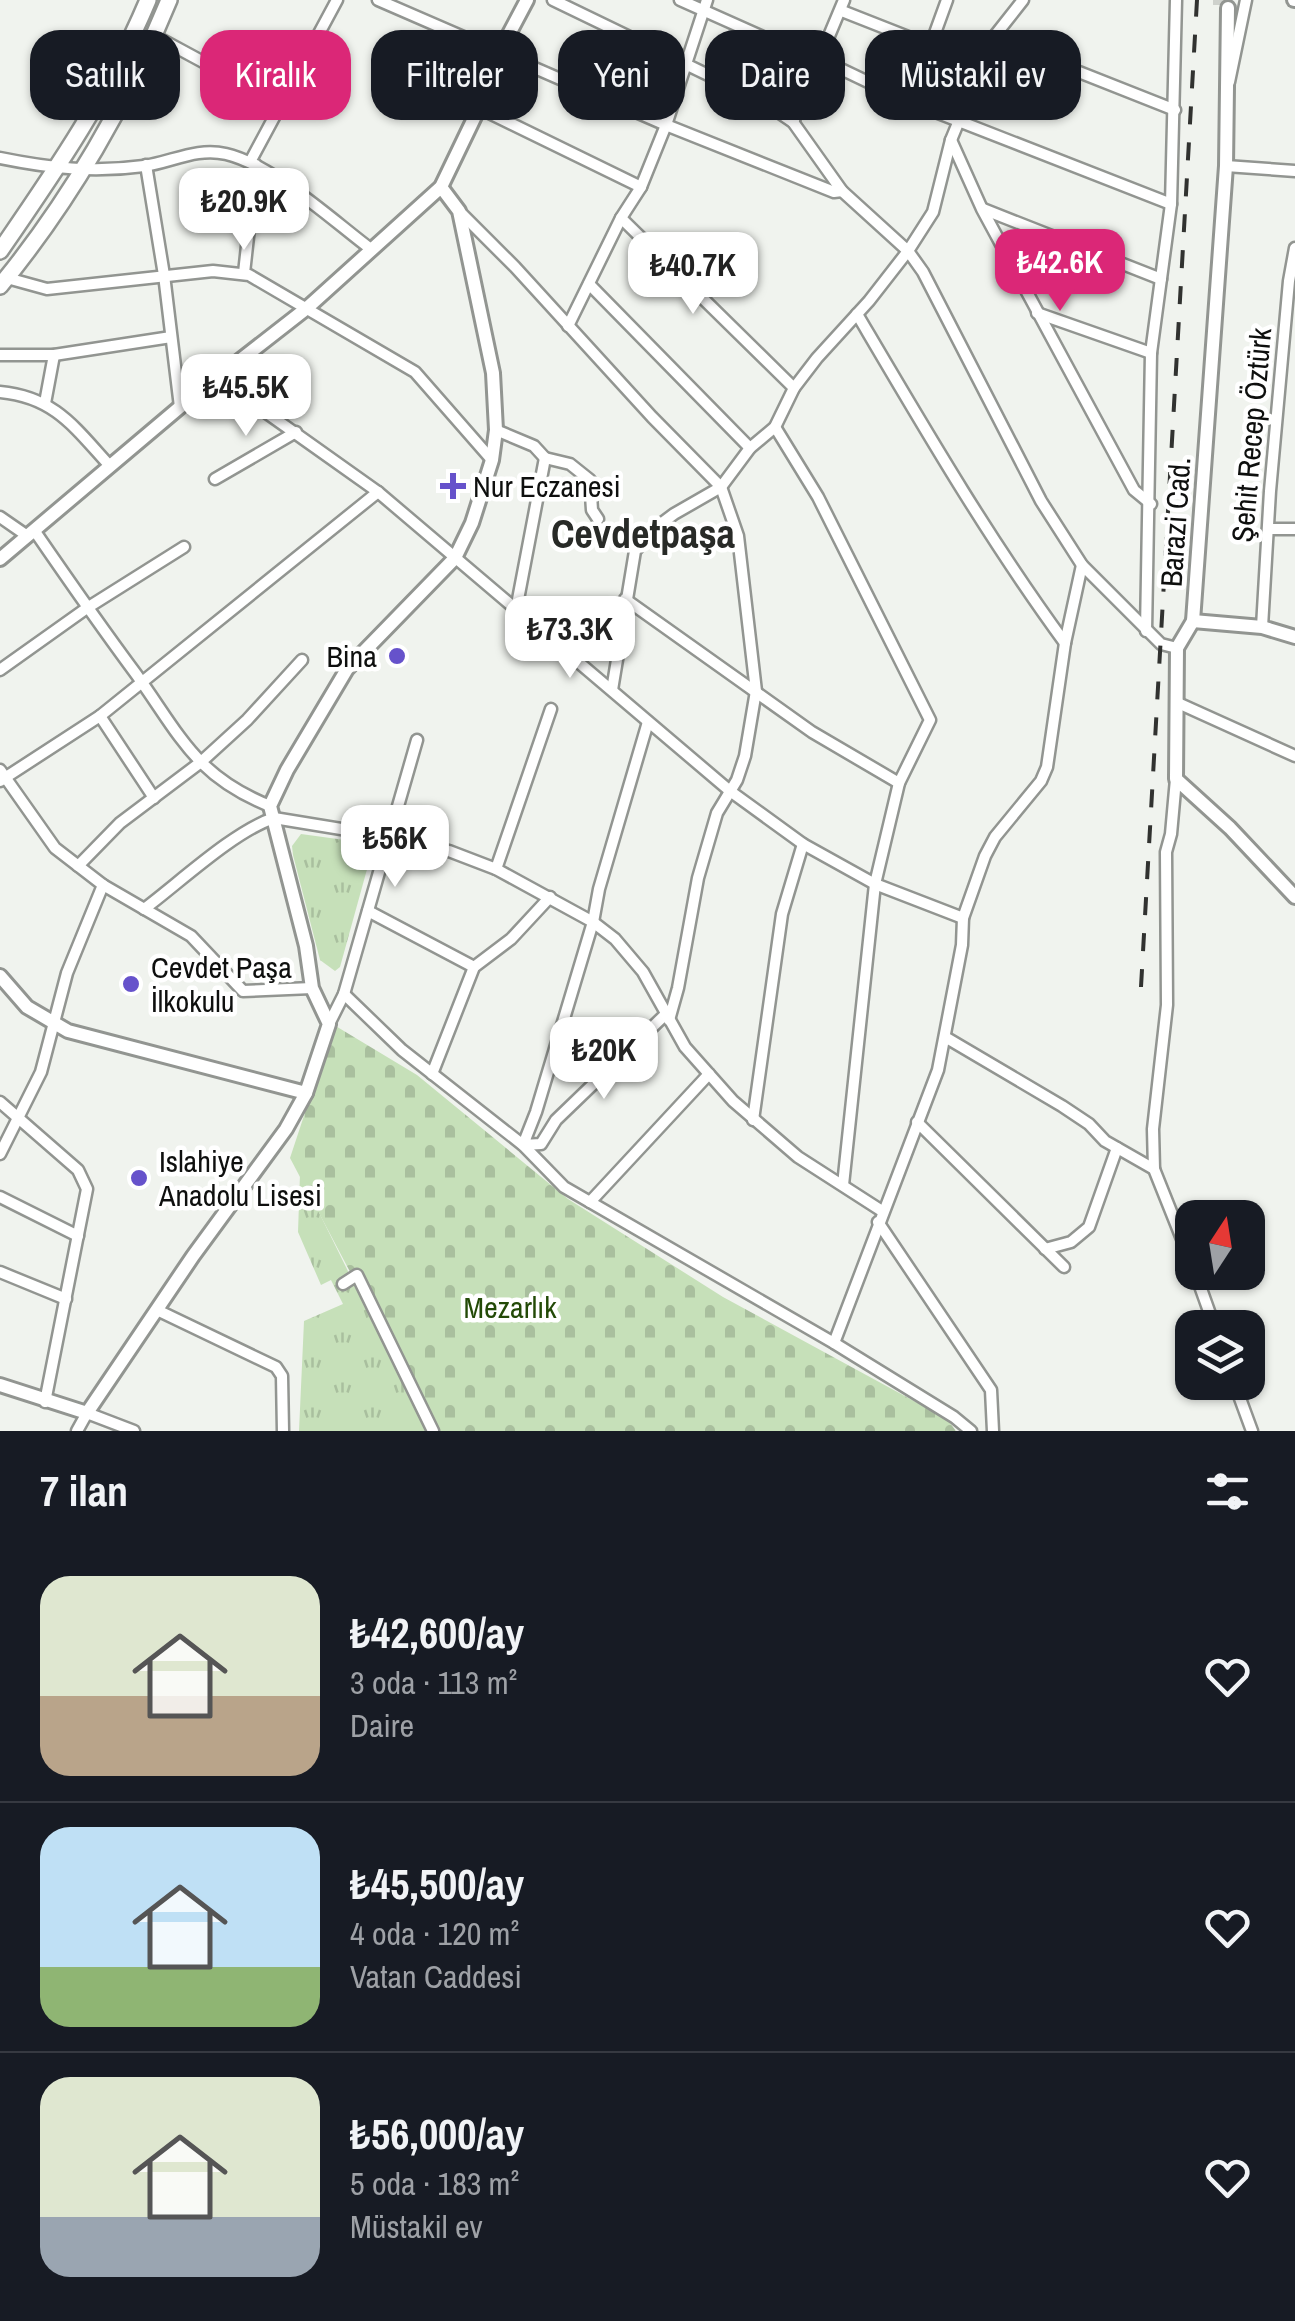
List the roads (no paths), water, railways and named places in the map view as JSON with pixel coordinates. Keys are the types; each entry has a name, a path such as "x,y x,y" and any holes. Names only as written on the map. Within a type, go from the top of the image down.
{"main road":[{"path":"0,251 105,93 148,0"},
{"path":"156,30 169,0"},
{"path":"4,282 55,211 111,120"}],"street":[{"path":"321,30 337,0"},
{"path":"378,0 448,30"},
{"path":"511,30 527,0"},
{"path":"553,0 614,30"},
{"path":"680,0 705,5 750,30"},
{"path":"937,30 947,0"},
{"path":"999,30 1023,0"},
{"path":"1146,630 1152,354 1171,204 1176,0"},
{"path":"1225,96 1246,0"},
{"path":"833,30 843,3 898,30"},
{"path":"685,61 705,5"},
{"name":"Barazi Cad.","path":"1177,648 1194,620 1226,166 1225,96 1217,69 1224,6"},
{"path":"685,64 762,101 793,122 842,191 908,251 1042,502 1082,565 1161,644 1177,648 1176,778 1172,834 1166,852 1167,1005 1153,1129 1154,1169 1175,1222"},
{"path":"538,69 666,125 834,192 842,191"},
{"path":"1081,73 1175,110"},
{"path":"244,274 253,163 274,120"},
{"path":"0,558 216,377 307,308 442,187 474,120"},
{"path":"504,120 640,187"},
{"path":"568,326 640,187 667,120"},
{"path":"612,690 634,550 674,514 721,487 750,448 776,427 794,388 908,251 933,212 959,120 1171,204"},
{"path":"951,140 982,208 1134,490 1151,504"},
{"path":"0,158 56,170 80,170 146,166 194,152 224,153 253,163 372,250"},
{"path":"146,166 180,407"},
{"path":"1226,166 1295,171"},
{"path":"442,187 459,211 721,487 738,536 756,691 745,756 717,813 698,878 668,1016 556,1120 541,1144 523,1145"},
{"path":"982,208 1161,279"},
{"path":"329,1024 312,988 306,946 272,812 286,770 347,670 455,558 472,523 492,460 496,430 494,373 459,211"},
{"path":"621,218 794,388"},
{"name":"Şehit Recep Öztürk","path":"1262,627 1295,248"},
{"path":"4,282 48,289 213,271 244,274 415,372 492,460"},
{"path":"589,284 750,448"},
{"path":"1037,313 1152,354"},
{"path":"857,314 939,454 1065,643"},
{"path":"0,355 54,354 171,337"},
{"path":"45,403 54,354"},
{"path":"216,377 378,492 730,791 802,844 875,884 963,918"},
{"path":"0,392 45,403 60,412 110,466"},
{"path":"776,427 818,497 929,713 928,726 899,783 875,884 843,1185"},
{"path":"496,430 534,446 545,458 570,464 590,480 592,510 598,519"},
{"path":"215,479 296,432"},
{"path":"516,610 545,458"},
{"path":"312,988 243,990 191,936 103,885 56,848 2,776 100,716 378,492"},
{"path":"0,518 30,532 142,683 179,740 229,786 272,812 390,836 496,869 593,922 615,940 643,972 685,1047 753,1120 880,1216 991,1390 993,1431"},
{"path":"1268,529 1295,529"},
{"path":"0,670 184,546"},
{"path":"834,1343 932,1090 945,1038 963,918 989,847 1047,767 1065,643 1082,565"},
{"path":"626,599 812,732 899,783"},
{"path":"1194,620 1262,627 1295,638"},
{"path":"78,866 120,823 201,762 247,720 302,660"},
{"path":"1178,703 1295,756"},
{"path":"496,869 551,709"},
{"path":"100,716 154,798"},
{"path":"523,1145 593,922 648,722"},
{"path":"77,1431 306,1094 329,1024 344,994 417,740"},
{"path":"1176,778 1295,897"},
{"path":"144,909 272,812"},
{"path":"753,1120 782,914 802,844"},
{"path":"0,1154 40,1072 67,973 103,885"},
{"path":"432,1074 474,967 511,938 550,897"},
{"path":"368,911 474,967"},
{"path":"0,976 27,1006 53,1025 306,1094"},
{"path":"344,994 432,1074 523,1145 564,1186 834,1343 971,1431"},
{"path":"945,1038 1062,1106 1116,1148 1154,1169"},
{"path":"590,1202 709,1074"},
{"path":"0,1102 78,1170 86,1182 46,1402"},
{"path":"917,1122 1064,1267"},
{"path":"1046,1249 1071,1242 1089,1227 1116,1148"},
{"path":"0,1197 78,1236"},
{"path":"0,1272 66,1299"},
{"path":"343,1284 356,1275 433,1431"},
{"path":"157,1310 276,1368 282,1376 283,1431"},
{"path":"0,1385 134,1431"},
{"path":"1241,1400 1252,1431"}],"tunnel":[{"path":"1219,0 1219,5"}],"railway":[{"path":"1141,987 1197,0"}],"place":[{"name":"Nur Eczanesi","path":"453,486"},
{"name":"Bina","path":"397,656"},
{"name":"Cevdet Paşa İlkokulu","path":"131,984"},
{"name":"Islahiye Anadolu Lisesi","path":"139,1178"}],"district":[{"name":"Cevdetpaşa","path":"643,533"}],"park label":[{"name":"Mezarlık","path":"510,1307"}]}
